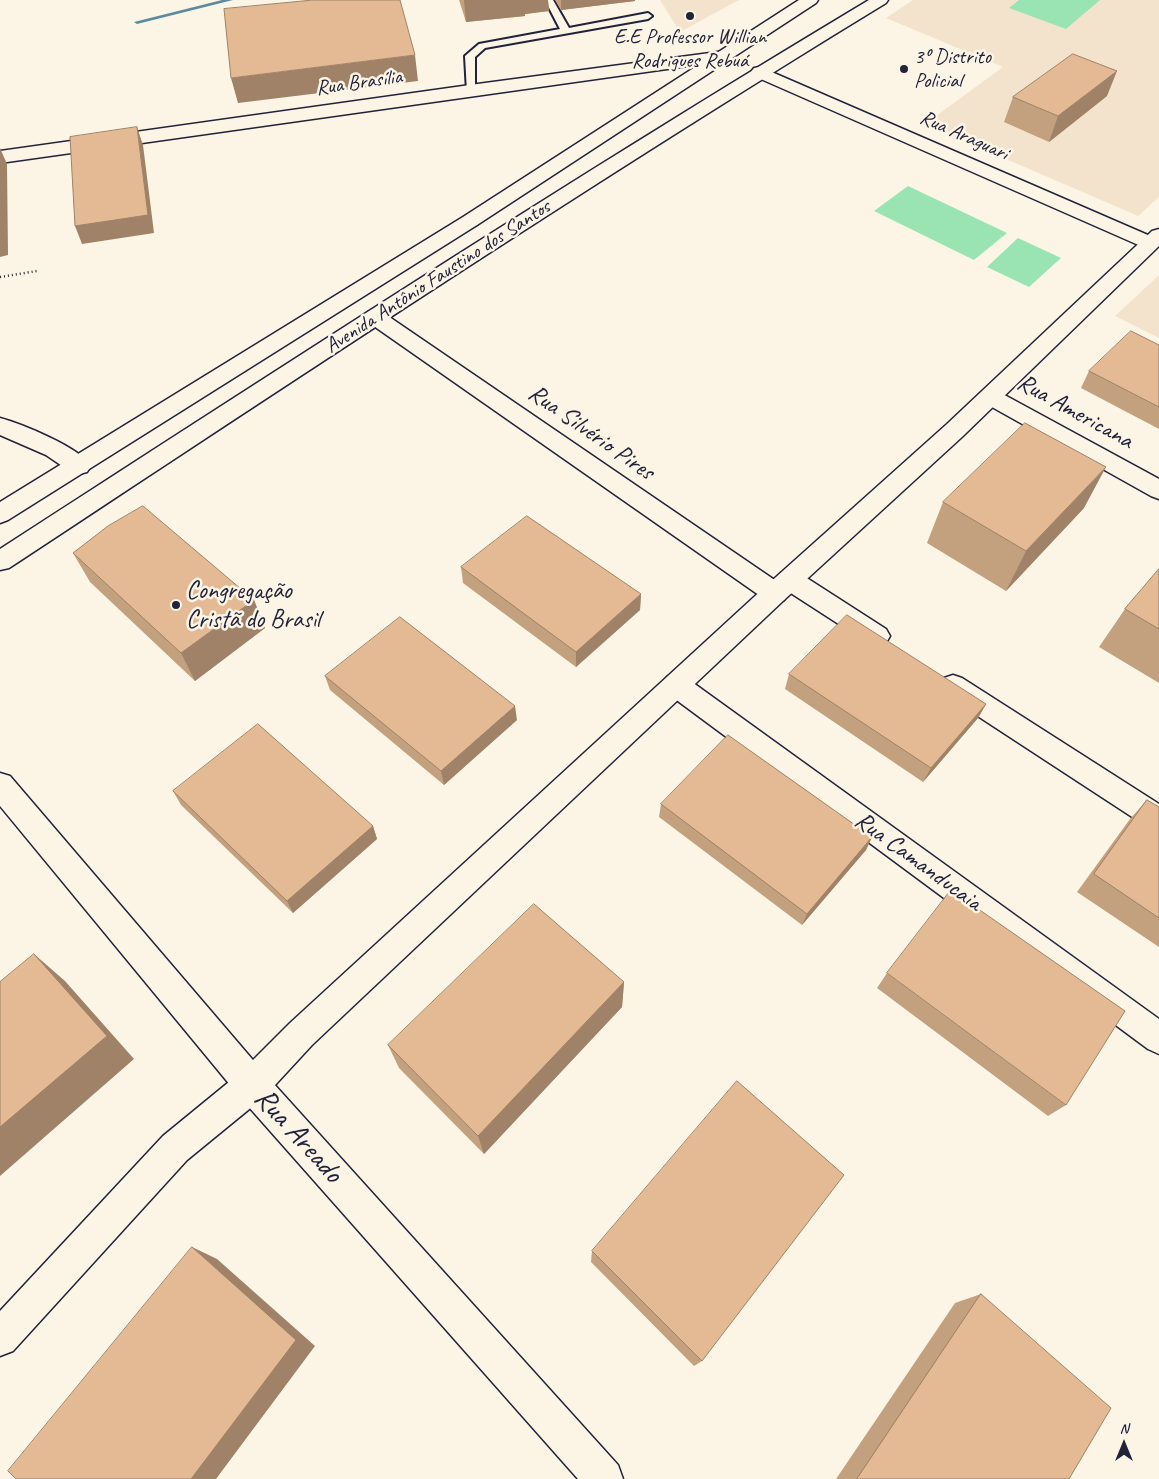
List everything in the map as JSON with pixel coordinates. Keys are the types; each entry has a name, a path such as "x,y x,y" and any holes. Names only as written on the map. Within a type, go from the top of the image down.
{"street":[{"name":"Avenida Antônio Faustino dos Santos","path":"0,514 453,232 810,0"},
{"name":"Avenida Antônio Faustino dos Santos","path":"0,561 375,317 760,72 880,0"},
{"name":"Rua Brasília","path":"0,157 470,90 725,56"},
{"name":"Rua Araguari","path":"760,72 1155,239"},
{"path":"0,1338 175,1148 252,1085 301,1034 782,587 991,397 1155,239"},
{"name":"Rua Silvério Pires","path":"375,317 782,587 899,651"},
{"name":"Rua Americana","path":"991,397 1159,490"},
{"path":"0,426 54,449 79,466"},
{"path":"932,672 1159,819"},
{"name":"Rua Camanducaia","path":"676,685 1159,1038"},
{"name":"Rua Areado","path":"0,785 252,1085 604,1479"}],"lane":[{"path":"548,0 566,31"},
{"path":"470,90 470,56 482,46 648,16"}],"path":[{"path":"0,277 37,272"}],"shaded area":[{"name":"E.E Professor Willian Rodrigues Rebuá","path":"660,0 739,0 680,32"},
{"path":"913,0 1159,0 1159,197 1138,216 925,124 1003,67 886,18"},
{"path":"1159,275 1159,338 1115,316"}],"green space":[{"path":"1019,0 1100,0 1066,29 1009,8"},
{"path":"908,186 1007,233 974,260 874,211"},
{"path":"1018,238 1061,258 1029,287 987,267"}],"building":[{"path":"313,0 400,0 415,55 231,78 224,9"},
{"path":"1073,54 1117,71 1058,116 1013,97"},
{"path":"137,127 148,215 75,226 70,137"},
{"path":"1131,331 1159,345 1159,407 1089,371"},
{"path":"1025,423 1106,467 1026,551 943,502"},
{"name":"Congregação Cristã do Brasil","path":"143,506 254,600 181,653 73,553 108,526"},
{"path":"527,516 641,594 576,652 461,567"},
{"path":"1159,569 1159,629 1125,609"},
{"path":"847,615 986,704 931,768 789,674"},
{"path":"400,617 515,706 441,771 325,676"},
{"path":"258,724 373,826 287,901 173,791"},
{"path":"728,735 872,837 807,914 661,804"},
{"path":"1147,800 1159,807 1159,918 1094,874"},
{"path":"951,890 1125,1011 1066,1105 887,973"},
{"path":"534,904 624,982 478,1136 388,1045"},
{"path":"34,954 107,1036 0,1127 0,982"},
{"path":"737,1081 844,1175 702,1361 592,1251"},
{"path":"192,1247 296,1340 191,1479 16,1479 8,1471"},
{"path":"981,1294 1111,1408 1069,1479 857,1479"}],"waterway":[{"path":"137,22 230,0"}],"place":[{"name":"E.E Professor Willian Rodrigues Rebuá","path":"690,16"},
{"name":"3º Distrito Policial","path":"904,69"},
{"name":"Congregação Cristã do Brasil","path":"176,605"}]}
